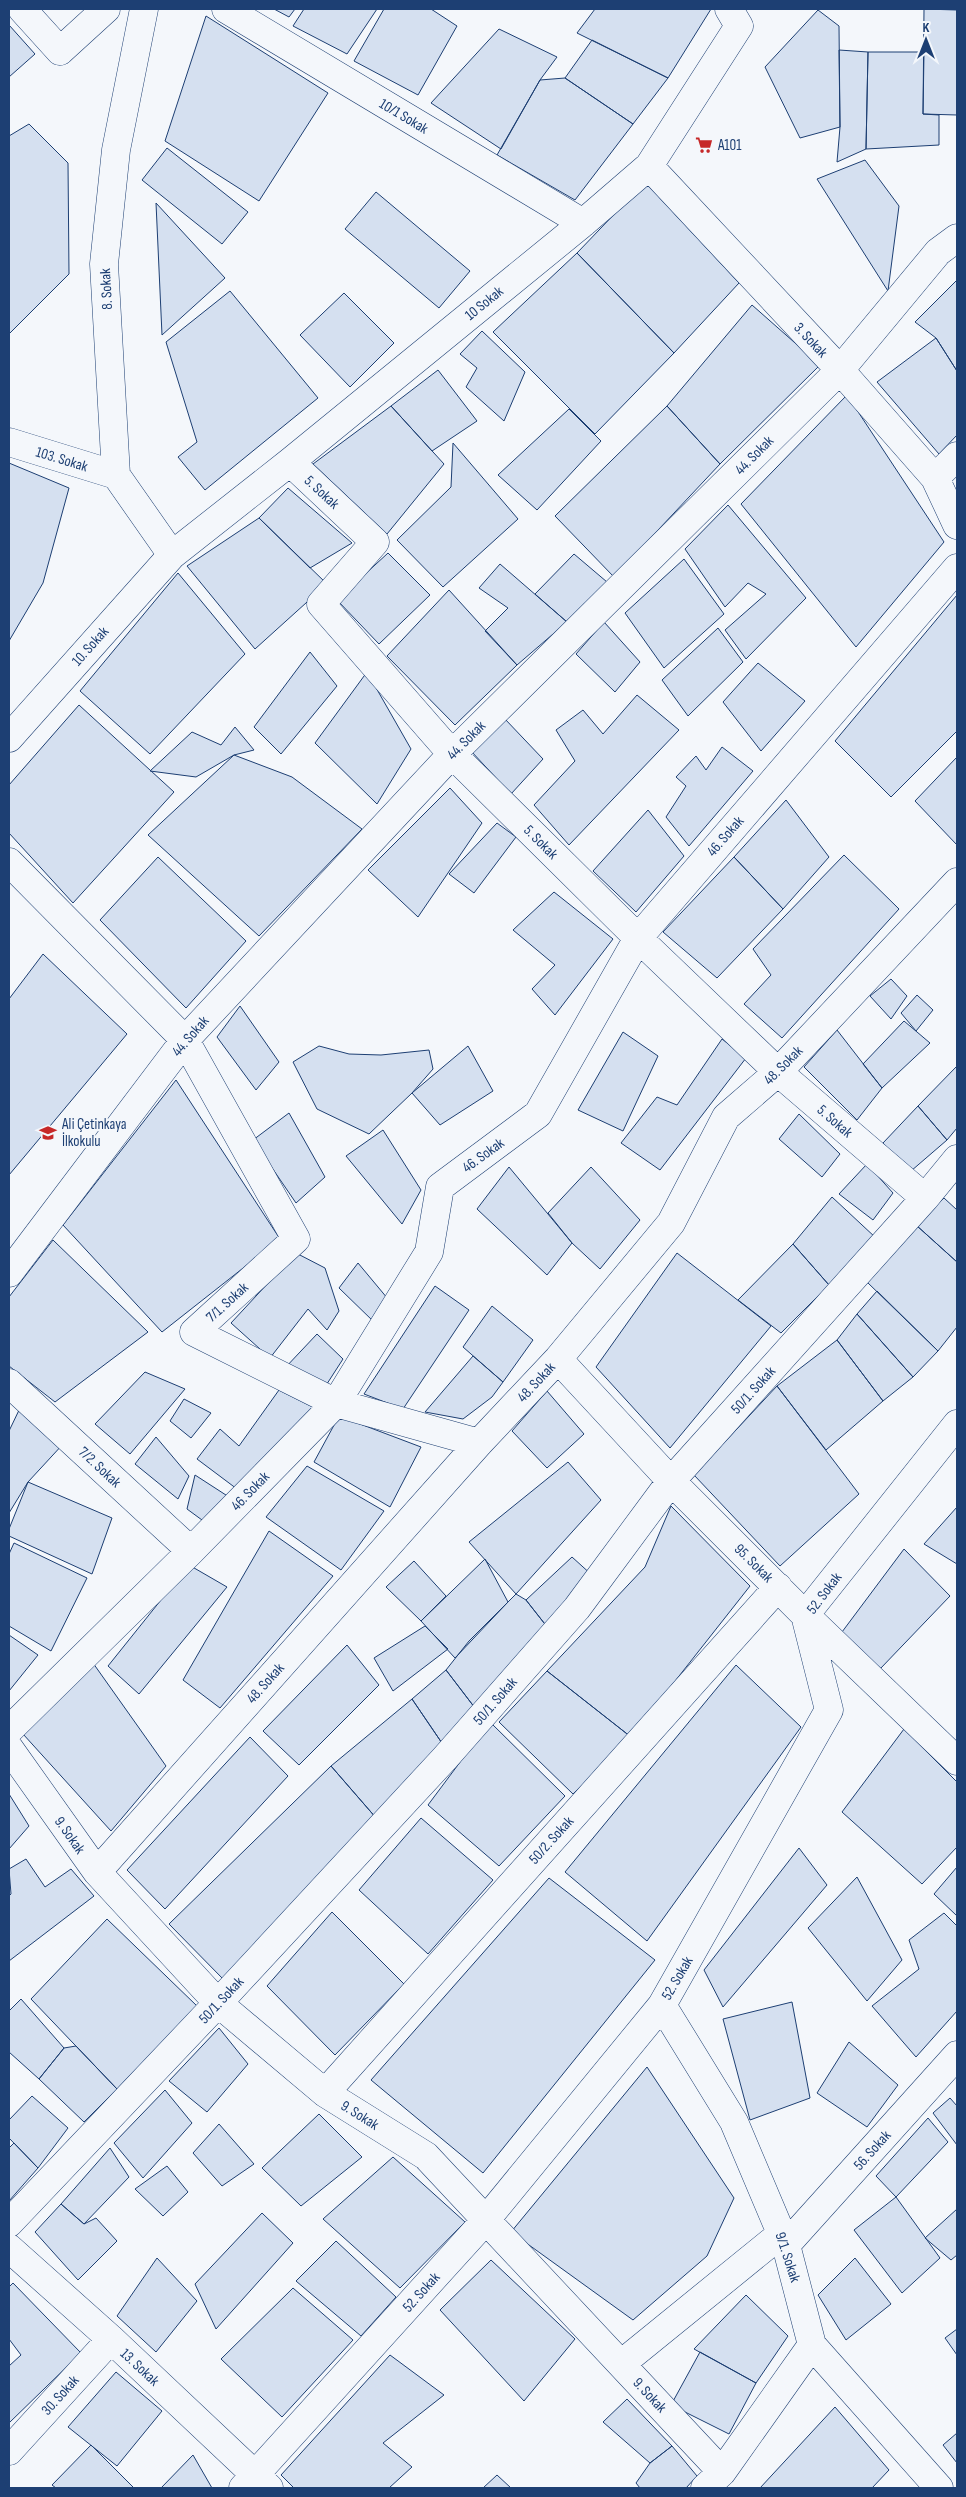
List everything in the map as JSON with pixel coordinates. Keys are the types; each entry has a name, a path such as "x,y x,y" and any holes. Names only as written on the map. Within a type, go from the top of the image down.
{"street":[{"path":"22,9 60,51 106,9"},
{"name":"8. Sokak","path":"116,475 104,264 116,150 144,9"},
{"name":"10/1 Sokak","path":"226,9 583,223"},
{"name":"10 Sokak","path":"172,555 290,462 583,223 649,166 740,26 729,9"},
{"name":"3. Sokak","path":"649,166 840,370 935,478 957,525"},
{"name":"44. Sokak","path":"9,1273 185,1040 452,754 840,370 938,252 957,238"},
{"name":"103. Sokak","path":"9,442 116,475"},
{"path":"935,478 957,456"},
{"name":"5. Sokak","path":"290,462 375,542 321,604 452,754 638,938 778,1072 925,1198"},
{"path":"116,475 172,555"},
{"name":"10. Sokak","path":"9,738 172,555"},
{"name":"46. Sokak","path":"9,1730 191,1551 336,1403 429,1252 440,1187 538,1114 638,938 957,568"},
{"path":"9,862 185,1040"},
{"name":"48. Sokak","path":"97,1872 479,1443 558,1359 671,1223 726,1117 778,1072 957,882"},
{"name":"7/1. Sokak","path":"185,1040 296,1239 194,1332 336,1403 479,1443"},
{"name":"50/1. Sokak","path":"9,2223 218,2003 445,1758 577,1608 671,1481 925,1198 957,1158"},
{"name":"95. Sokak","path":"558,1359 671,1481 805,1615 957,1761"},
{"name":"7/2. Sokak","path":"9,1383 191,1551"},
{"name":"52. Sokak","path":"256,2483 485,2221 662,2005 829,1710 805,1615 957,1424"},
{"name":"50/2. Sokak","path":"325,2093 778,1587"},
{"name":"9. Sokak","path":"9,1748 97,1872 218,2003 325,2093 426,2156 621,2364 714,2480"},
{"name":"9/1. Sokak","path":"662,2005 734,2122 784,2240 812,2344 939,2488"},
{"name":"56. Sokak","path":"621,2364 784,2240 957,2055"},
{"name":"13. Sokak","path":"9,2248 111,2339 256,2483"},
{"name":"30. Sokak","path":"9,2451 111,2339"},
{"path":"714,2480 812,2344"}],"building":[{"path":"274,9 295,9 289,17"},
{"path":"304,9 377,9 347,54 293,26"},
{"path":"384,9 431,9 457,26 418,95 354,61"},
{"path":"595,9 711,9 668,78 577,33"},
{"path":"924,9 957,10 957,115 923,114"},
{"path":"818,10 839,26 840,127 800,138 765,67"},
{"path":"206,16 328,93 259,201 165,141"},
{"path":"9,25 35,54 9,77"},
{"path":"499,29 557,57 540,80 501,149 431,103"},
{"path":"592,40 668,78 633,124 565,78"},
{"path":"839,50 868,52 866,149 837,162 840,127"},
{"path":"868,52 924,52 923,114 939,115 939,145 866,149"},
{"path":"565,78 633,124 575,200 497,155 540,80"},
{"path":"29,124 68,163 69,274 9,334 9,136"},
{"path":"167,148 248,212 222,244 142,180"},
{"path":"865,160 899,206 888,291 817,179"},
{"path":"645,182 739,283 674,353 577,253"},
{"path":"376,192 470,271 439,308 345,229"},
{"path":"156,203 225,278 162,335"},
{"path":"577,253 674,353 595,434 493,332"},
{"path":"957,280 957,371 936,338 915,322"},
{"path":"230,291 318,398 205,490 178,457 197,442 166,342"},
{"path":"344,293 394,343 350,387 300,335"},
{"path":"752,305 820,365 720,464 667,406"},
{"path":"482,331 525,372 504,421 466,387 477,368 460,354"},
{"path":"936,338 957,371 957,435 939,454 877,382"},
{"path":"438,370 477,421 432,451 391,406"},
{"path":"847,395 944,542 856,647 741,504"},
{"path":"391,406 444,464 387,534 313,464"},
{"path":"667,406 720,464 614,577 555,516"},
{"path":"569,409 601,441 537,510 498,475"},
{"path":"453,443 518,519 443,587 397,540 451,487"},
{"path":"9,463 69,488 43,583 9,641"},
{"path":"288,488 352,543 310,568 259,518"},
{"path":"728,505 806,598 746,659 725,630 766,594 748,583 725,607 685,549"},
{"path":"259,518 327,584 255,649 187,566"},
{"path":"388,553 430,595 379,644 337,600"},
{"path":"574,554 607,582 567,622 535,594"},
{"path":"684,559 724,614 664,668 625,613"},
{"path":"500,564 567,622 517,665 485,631 508,608 479,588"},
{"path":"178,573 245,654 150,754 80,691"},
{"path":"449,590 517,665 455,725 387,656"},
{"path":"957,595 957,731 891,797 835,741"},
{"path":"604,622 640,662 615,692 576,654"},
{"path":"718,628 743,662 688,716 662,680"},
{"path":"310,652 337,686 281,754 254,727"},
{"path":"758,663 805,701 761,751 723,702"},
{"path":"367,672 411,749 377,804 315,743"},
{"path":"637,695 679,730 569,845 534,805 575,761 556,730 583,710 603,734"},
{"path":"79,705 174,792 73,903 9,833 9,785"},
{"path":"504,718 543,759 511,794 471,751"},
{"path":"235,727 254,750 234,755 196,777 150,771 192,732 221,745"},
{"path":"722,747 753,771 689,846 666,817 686,786 676,777 696,756 706,770"},
{"path":"234,755 292,777 362,829 259,936 148,835"},
{"path":"957,757 957,845 915,801"},
{"path":"450,788 482,823 418,917 368,870"},
{"path":"786,800 829,857 783,909 734,857"},
{"path":"648,810 684,856 636,912 593,871"},
{"path":"497,823 516,837 474,893 449,874"},
{"path":"844,855 899,909 782,1038 744,1004 771,975 753,949"},
{"path":"158,857 246,941 186,1008 100,920"},
{"path":"734,857 783,909 717,978 663,932"},
{"path":"554,892 613,939 555,1015 532,989 555,965 513,930"},
{"path":"43,954 127,1034 9,1175 9,999"},
{"path":"891,979 907,996 891,1019 870,996"},
{"path":"917,995 933,1010 916,1031 901,1013"},
{"path":"240,1006 279,1062 256,1090 217,1037"},
{"path":"904,1021 930,1043 882,1088 863,1064"},
{"path":"837,1030 882,1088 857,1120 804,1067"},
{"path":"623,1032 658,1056 623,1131 578,1110"},
{"path":"722,1039 746,1058 660,1170 621,1143 657,1097 677,1105"},
{"path":"319,1046 349,1054 381,1055 429,1050 433,1069 412,1093 369,1134 317,1109 293,1062"},
{"path":"468,1046 493,1091 440,1125 412,1093"},
{"path":"957,1066 957,1128 947,1140 918,1106"},
{"path":"176,1080 280,1239 162,1332 63,1225"},
{"path":"918,1106 947,1140 911,1171 883,1143"},
{"path":"289,1113 325,1177 296,1203 253,1140"},
{"path":"799,1114 840,1154 822,1177 779,1139"},
{"path":"383,1130 421,1190 402,1224 346,1156"},
{"path":"867,1164 893,1193 873,1220 839,1194"},
{"path":"509,1167 572,1243 547,1275 477,1209"},
{"path":"591,1167 640,1220 600,1269 572,1243 548,1213"},
{"path":"832,1197 876,1238 829,1285 793,1244"},
{"path":"944,1198 957,1210 957,1262 916,1225"},
{"path":"916,1225 957,1262 957,1327 938,1351 867,1282"},
{"path":"53,1240 148,1332 55,1402 9,1366 9,1297"},
{"path":"793,1244 829,1285 781,1333 738,1300"},
{"path":"296,1253 325,1268 339,1311 327,1330 308,1309 270,1358 231,1323"},
{"path":"677,1253 771,1326 670,1448 596,1367"},
{"path":"358,1263 388,1299 374,1322 339,1288"},
{"path":"435,1286 469,1310 403,1409 364,1394"},
{"path":"877,1291 938,1351 913,1377 857,1314"},
{"path":"492,1306 533,1340 503,1382 463,1347"},
{"path":"857,1314 913,1377 883,1401 837,1340"},
{"path":"317,1334 343,1359 323,1390 284,1369"},
{"path":"837,1340 883,1401 826,1450 777,1386"},
{"path":"473,1356 503,1382 492,1397 463,1419 425,1412"},
{"path":"145,1372 185,1389 130,1454 95,1424"},
{"path":"777,1386 859,1494 780,1566 694,1475"},
{"path":"279,1390 313,1407 241,1492 197,1459 220,1429 239,1446"},
{"path":"547,1391 584,1434 547,1468 512,1431"},
{"path":"184,1399 211,1413 191,1438 170,1421"},
{"path":"21,1406 64,1443 28,1482 9,1513 9,1431"},
{"path":"339,1416 421,1447 390,1507 314,1462"},
{"path":"156,1437 189,1476 178,1499 135,1464"},
{"path":"568,1462 601,1500 516,1594 469,1542"},
{"path":"307,1466 384,1511 341,1570 266,1517"},
{"path":"195,1475 229,1497 202,1520 187,1509"},
{"path":"28,1482 112,1518 92,1574 9,1536 9,1529"},
{"path":"671,1506 750,1586 631,1737 547,1671 645,1567"},
{"path":"957,1507 957,1564 924,1544"},
{"path":"269,1531 333,1576 220,1708 183,1680"},
{"path":"14,1543 87,1578 51,1651 9,1626 9,1554"},
{"path":"904,1549 950,1596 880,1669 839,1636"},
{"path":"572,1557 593,1576 548,1628 526,1600"},
{"path":"485,1559 508,1602 455,1658 421,1621"},
{"path":"414,1561 446,1596 421,1621 386,1587"},
{"path":"189,1565 227,1587 139,1694 108,1666"},
{"path":"516,1594 526,1600 548,1628 475,1708 446,1670 469,1641"},
{"path":"425,1626 448,1649 393,1691 374,1658"},
{"path":"9,1635 38,1655 9,1691"},
{"path":"347,1645 379,1685 299,1765 263,1731"},
{"path":"93,1663 166,1766 111,1831 23,1734"},
{"path":"736,1665 801,1727 647,1941 565,1872"},
{"path":"446,1670 475,1708 446,1749 412,1699"},
{"path":"547,1671 631,1737 573,1794 499,1722"},
{"path":"412,1699 446,1749 377,1819 331,1766"},
{"path":"490,1722 565,1796 499,1866 428,1805"},
{"path":"904,1729 957,1782 957,1847 922,1884 842,1812"},
{"path":"250,1737 288,1776 165,1909 127,1870"},
{"path":"331,1766 377,1819 224,1980 169,1924"},
{"path":"9,1794 29,1826 9,1849"},
{"path":"421,1818 493,1880 428,1954 359,1890"},
{"path":"799,1848 827,1885 723,2007 704,1970"},
{"path":"26,1859 45,1887 71,1869 94,1896 9,1961 9,1896 11,1894 9,1869"},
{"path":"957,1867 957,1916 934,1894"},
{"path":"857,1877 902,1960 867,2001 808,1928"},
{"path":"549,1878 655,1960 483,2173 371,2080"},
{"path":"332,1912 404,1984 335,2055 267,1986"},
{"path":"944,1913 957,1926 957,2011 916,2057 872,2006 919,1969 909,1940"},
{"path":"107,1919 197,2006 117,2089 31,1999"},
{"path":"21,1999 64,2048 39,2079 9,2052 9,2011"},
{"path":"792,2002 810,2098 750,2120 723,2019"},
{"path":"219,2028 248,2064 207,2112 169,2081"},
{"path":"849,2042 898,2085 867,2127 817,2093"},
{"path":"76,2046 117,2089 84,2122 39,2079 64,2048"},
{"path":"647,2067 734,2198 707,2256 633,2320 511,2232"},
{"path":"165,2090 192,2123 143,2178 114,2143"},
{"path":"32,2096 68,2128 38,2168 9,2138 9,2120"},
{"path":"950,2098 957,2106 957,2145 933,2113"},
{"path":"319,2114 362,2157 301,2206 262,2168"},
{"path":"928,2118 948,2142 896,2197 876,2176"},
{"path":"219,2124 254,2164 222,2186 193,2153"},
{"path":"14,2143 38,2168 9,2201 9,2148"},
{"path":"110,2148 129,2177 84,2224 61,2204"},
{"path":"393,2157 465,2222 400,2288 323,2219"},
{"path":"167,2166 188,2192 163,2216 135,2189"},
{"path":"896,2197 940,2258 902,2293 854,2230"},
{"path":"61,2204 84,2224 96,2218 117,2241 78,2280 35,2232"},
{"path":"957,2209 957,2255 951,2260 925,2238"},
{"path":"262,2213 293,2243 216,2329 195,2284"},
{"path":"336,2241 396,2297 361,2336 296,2281"},
{"path":"157,2258 197,2301 156,2352 117,2316"},
{"path":"855,2258 891,2304 846,2340 818,2295"},
{"path":"491,2260 575,2339 524,2401 440,2310"},
{"path":"13,2283 81,2353 9,2423 9,2366 21,2355 9,2339 9,2287"},
{"path":"293,2288 353,2340 282,2417 221,2359"},
{"path":"746,2295 788,2336 756,2383 694,2349"},
{"path":"957,2329 957,2355 945,2338"},
{"path":"700,2352 756,2383 729,2434 671,2405"},
{"path":"390,2355 444,2395 383,2443 412,2467 389,2488 294,2488 281,2475"},
{"path":"116,2372 162,2411 117,2466 68,2427"},
{"path":"627,2399 672,2446 650,2463 603,2422"},
{"path":"835,2407 889,2470 872,2488 760,2488"},
{"path":"957,2433 957,2463 943,2445"},
{"path":"91,2445 134,2488 56,2488 52,2485"},
{"path":"672,2446 697,2476 686,2488 640,2488 636,2483 650,2463"},
{"path":"193,2455 212,2488 161,2488"},
{"path":"497,2475 511,2488 483,2488"}],"place":[{"name":"A101","path":"704,145"},
{"name":"Ali Çetinkaya İlkokulu","path":"48,1133"}]}
